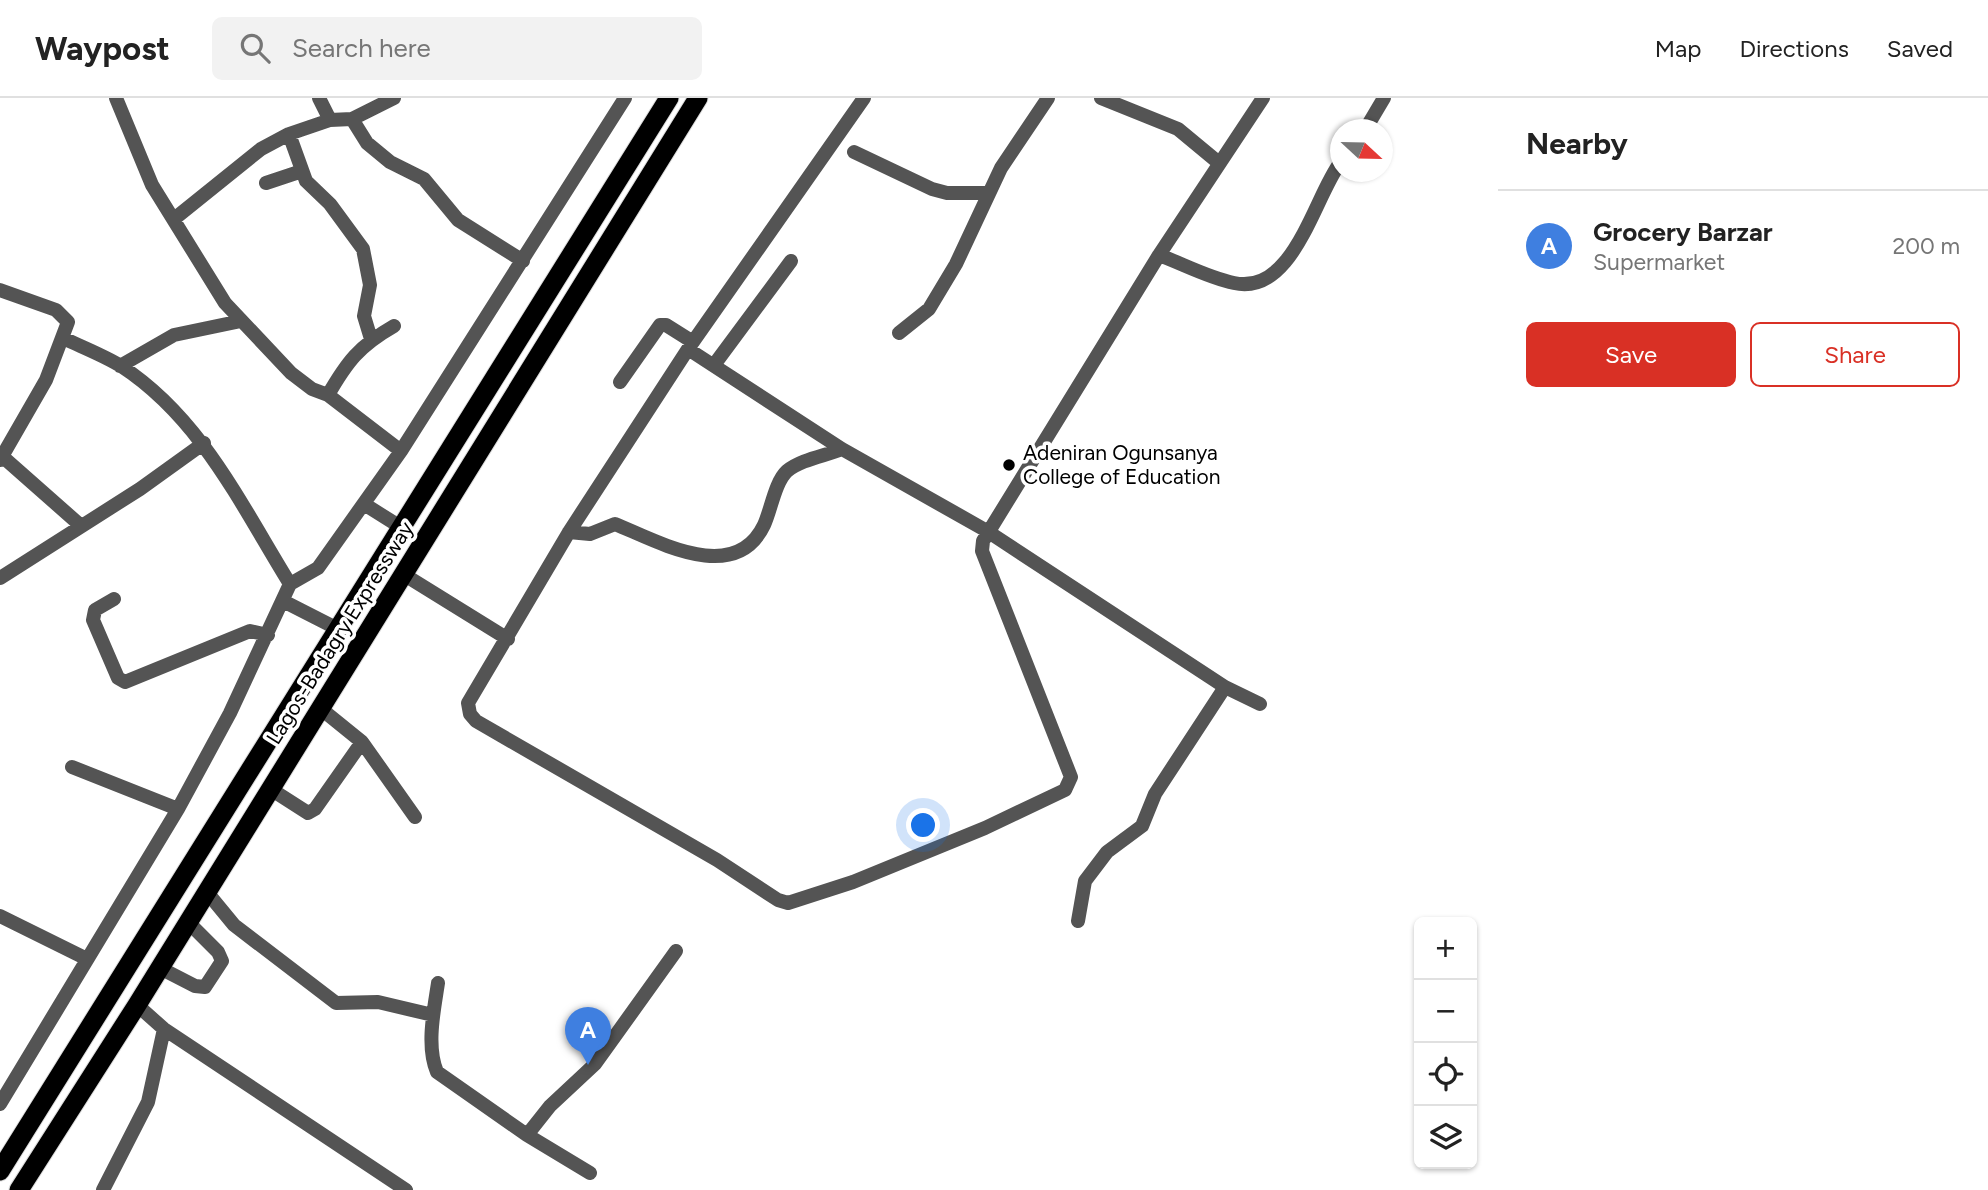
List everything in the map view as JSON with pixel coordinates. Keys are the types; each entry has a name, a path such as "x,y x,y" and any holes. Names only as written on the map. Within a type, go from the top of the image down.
{"highway":[{"name":"Lagos-Badagry Expressway","path":"0,1171 335,628 669,98"},
{"name":"Lagos-Badagry Expressway","path":"19,1190 137,1005 698,98"}],"street":[{"path":"116,98 138,156 213,288 291,373 313,389 328,395 401,451"},
{"path":"319,98 330,120"},
{"path":"174,219 261,149 289,134 330,120 352,119 394,98"},
{"path":"0,1104 178,809 268,635 290,584 318,568 365,504 625,98"},
{"path":"864,98 691,345 569,531 468,703 470,714 476,721 705,853 778,900 800,901 985,828 1065,790 1069,785 1070,777 982,551 987,531 1158,255 1263,98"},
{"path":"899,333 929,309 956,264 1001,168 1048,98"},
{"path":"1101,98 1178,129 1219,163"},
{"path":"1372,119 1384,98"},
{"path":"352,119 367,143 390,162 424,179 458,220 523,261"},
{"path":"289,134 302,171 363,248 370,285 364,316 370,339"},
{"path":"854,152 932,189 947,193 989,193"},
{"path":"266,183 302,171"},
{"path":"1158,255 1236,284 1254,283 1273,275 1292,255 1330,182"},
{"path":"714,365 791,261"},
{"path":"0,290 56,310 68,322 46,380 1,458 80,525"},
{"path":"120,366 174,335 241,321"},
{"path":"620,382 660,325 691,345 714,365 842,449 987,531 1225,687 1260,704"},
{"path":"328,395 348,360 370,339 394,326"},
{"path":"63,338 120,366 156,394 204,443 290,584"},
{"path":"0,578 140,489 204,443"},
{"path":"569,531 590,534 614,524 698,557 724,555 746,548 762,529 784,473 799,463 842,449"},
{"path":"365,504 400,526"},
{"path":"402,574 508,639"},
{"path":"114,599 95,610 93,621 118,678 125,682 250,631 268,635"},
{"path":"283,601 335,628"},
{"path":"1078,922 1085,881 1107,852 1142,826 1155,794 1225,687"},
{"path":"320,708 362,742 415,817"},
{"path":"269,788 308,813 315,809 362,742"},
{"path":"72,767 178,809"},
{"path":"206,891 234,925 337,1003 378,1002 433,1015"},
{"path":"0,916 87,959"},
{"path":"160,968 195,986 205,987 213,979 222,961 218,952 188,922"},
{"path":"527,1135 550,1106 595,1064 676,951"},
{"path":"438,984 433,1015 433,1063 437,1072 527,1135 590,1173"},
{"path":"137,1005 164,1029 406,1190"},
{"path":"103,1190 149,1102 164,1029"}],"place":[{"name":"Adeniran Ogunsanya College of Education","path":"1009,465"},
{"name":"Grocery Barzar","path":"588,1065"}]}
